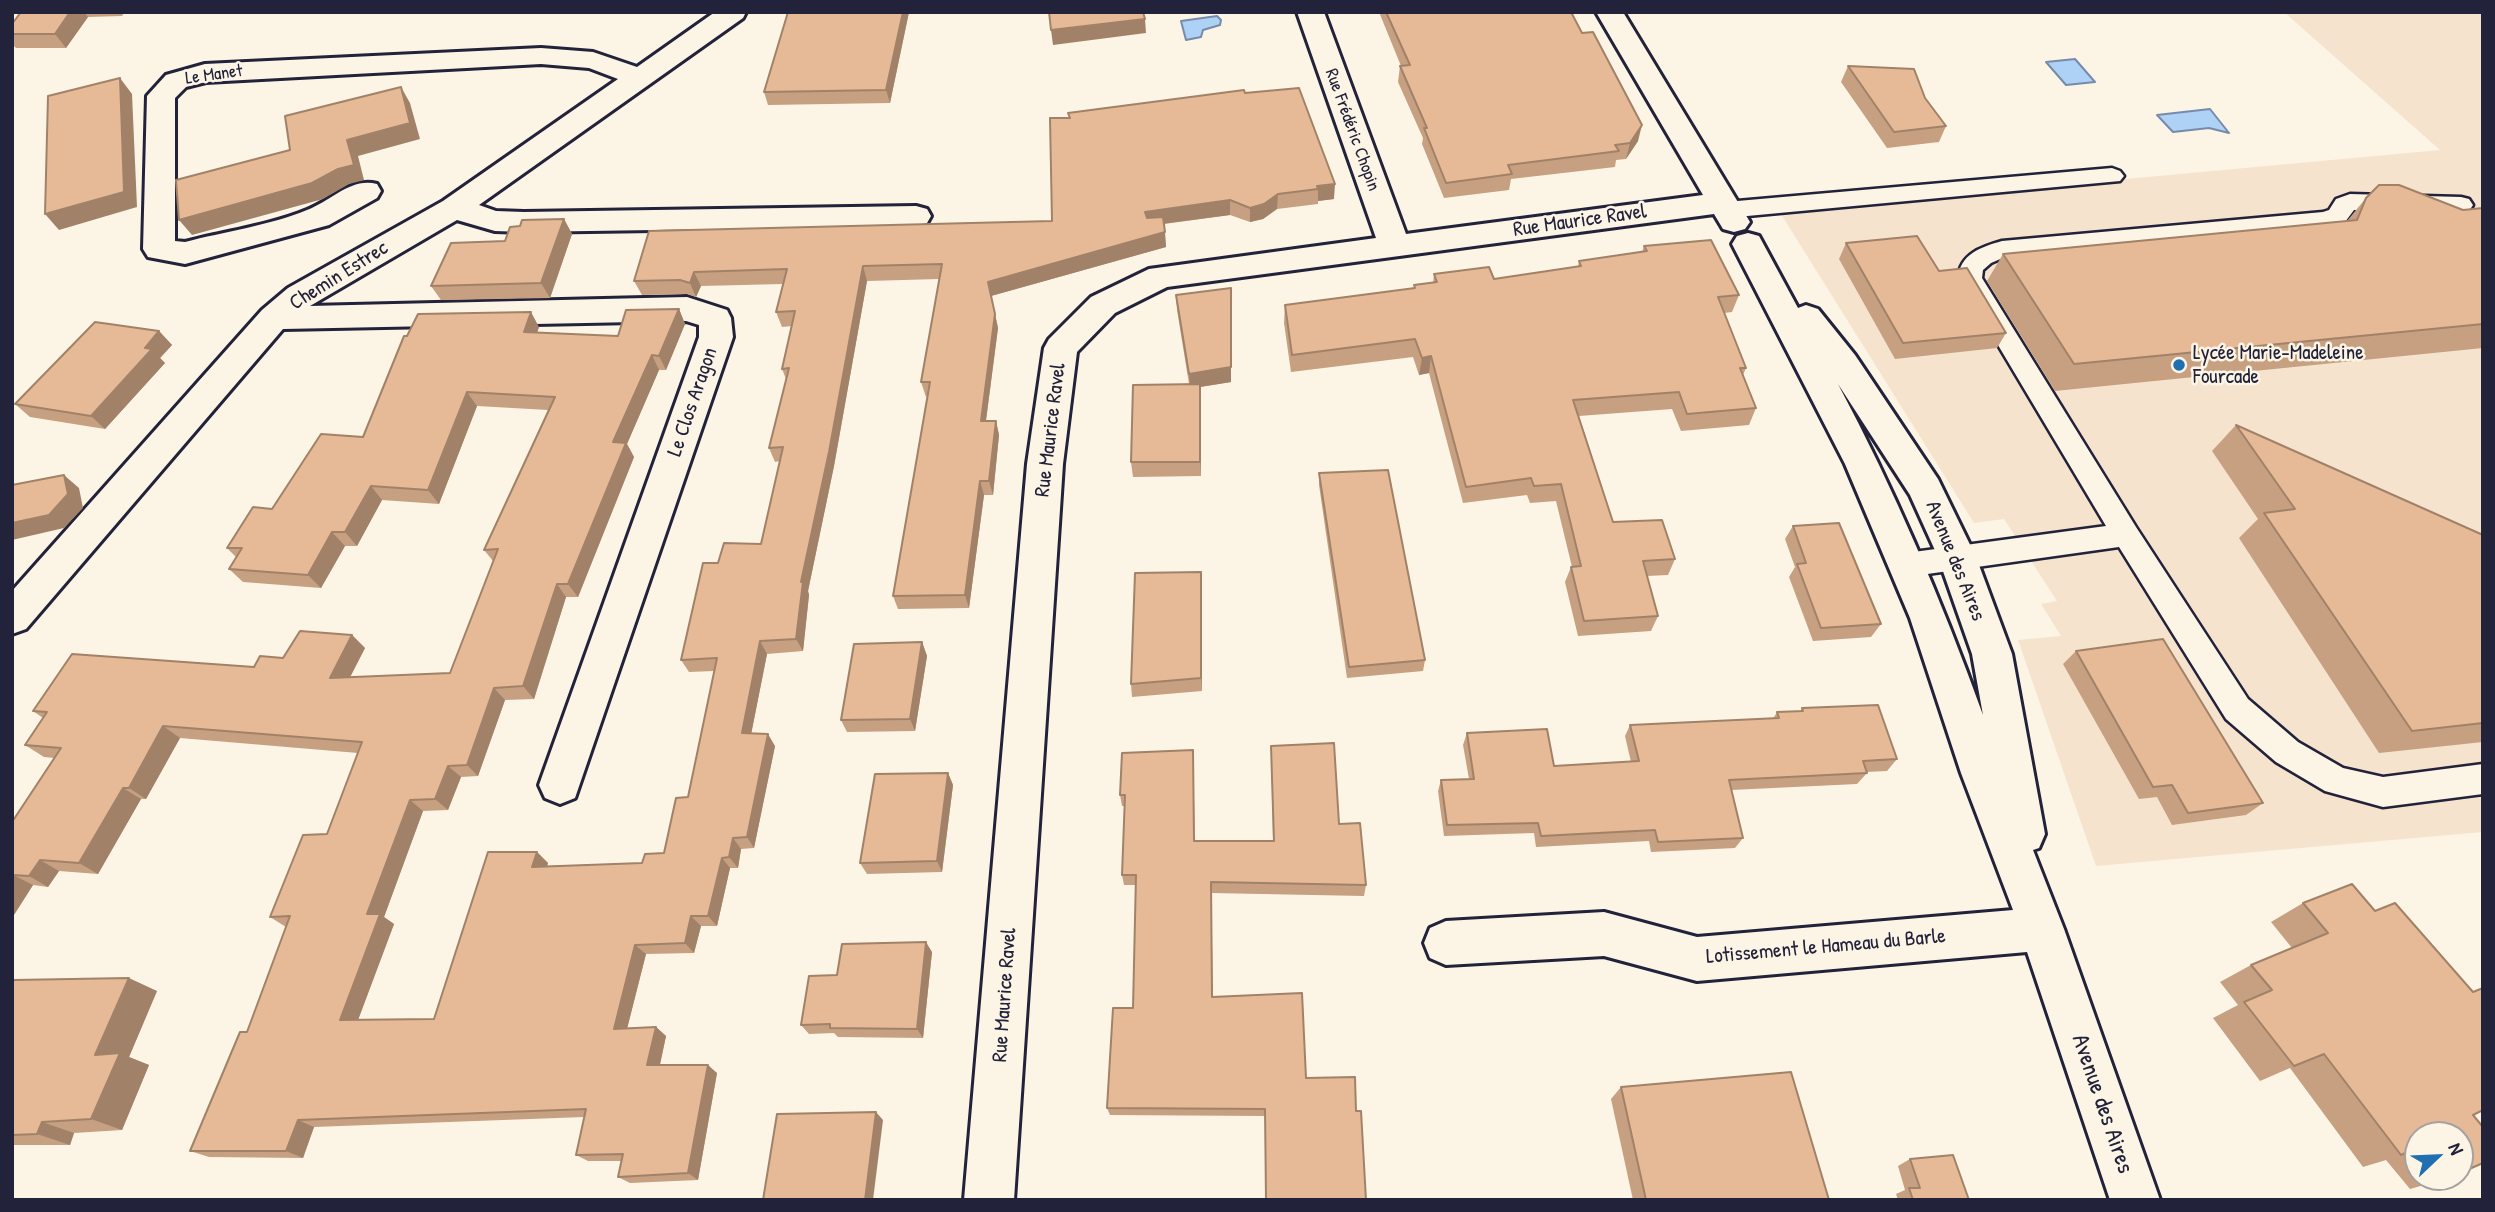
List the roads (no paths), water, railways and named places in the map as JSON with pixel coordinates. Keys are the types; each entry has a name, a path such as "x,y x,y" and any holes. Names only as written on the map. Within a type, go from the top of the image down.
{"street":[{"name":"Chemin Estrec","path":"12,618 274,318 300,296 454,208 733,12"},
{"name":"Rue Frédéric Chopin","path":"1310,12 1395,247"},
{"name":"Avenue des Aires","path":"1609,12 1748,244 1863,464 1929,618 1982,773 2042,929 2135,1200"},
{"name":"Le Manet","path":"366,191 318,218 185,253 159,249 160,96 176,81 205,73 541,56 593,60 641,78"},
{"name":"Rue Maurice Ravel","path":"989,1200 1045,464 1060,348 1103,305 1160,276 1724,207"},
{"path":"454,208 495,221 524,222 916,216"},
{"name":"Avenue des Aires","path":"1748,244 1843,363 1926,489 1957,557 1992,654 2042,929"},
{"name":"Le Clos Aragon","path":"274,318 687,309 715,318 716,337 560,785"},
{"name":"Lotissement le Hameau du Barle","path":"1446,943 1604,934 1697,959 2042,929"}],"lane":[{"path":"1724,207 2112,176"},
{"path":"2461,205 2350,202 2343,205 2337,216 2323,220 2002,249 1983,257 1971,267 1970,278 2126,535 2238,709 2287,752 2336,781 2383,792 2483,779"},
{"path":"1906,565 2126,535"}],"water":[{"path":"1217,16 1221,20 1220,25 1203,30 1201,37 1186,40 1181,21"},
{"path":"2075,59 2095,82 2066,85 2046,62"},
{"path":"2210,109 2229,133 2209,128 2173,132 2157,115"}],"place":[{"name":"Lycée Marie-Madeleine Fourcade","path":"2179,365"}]}
